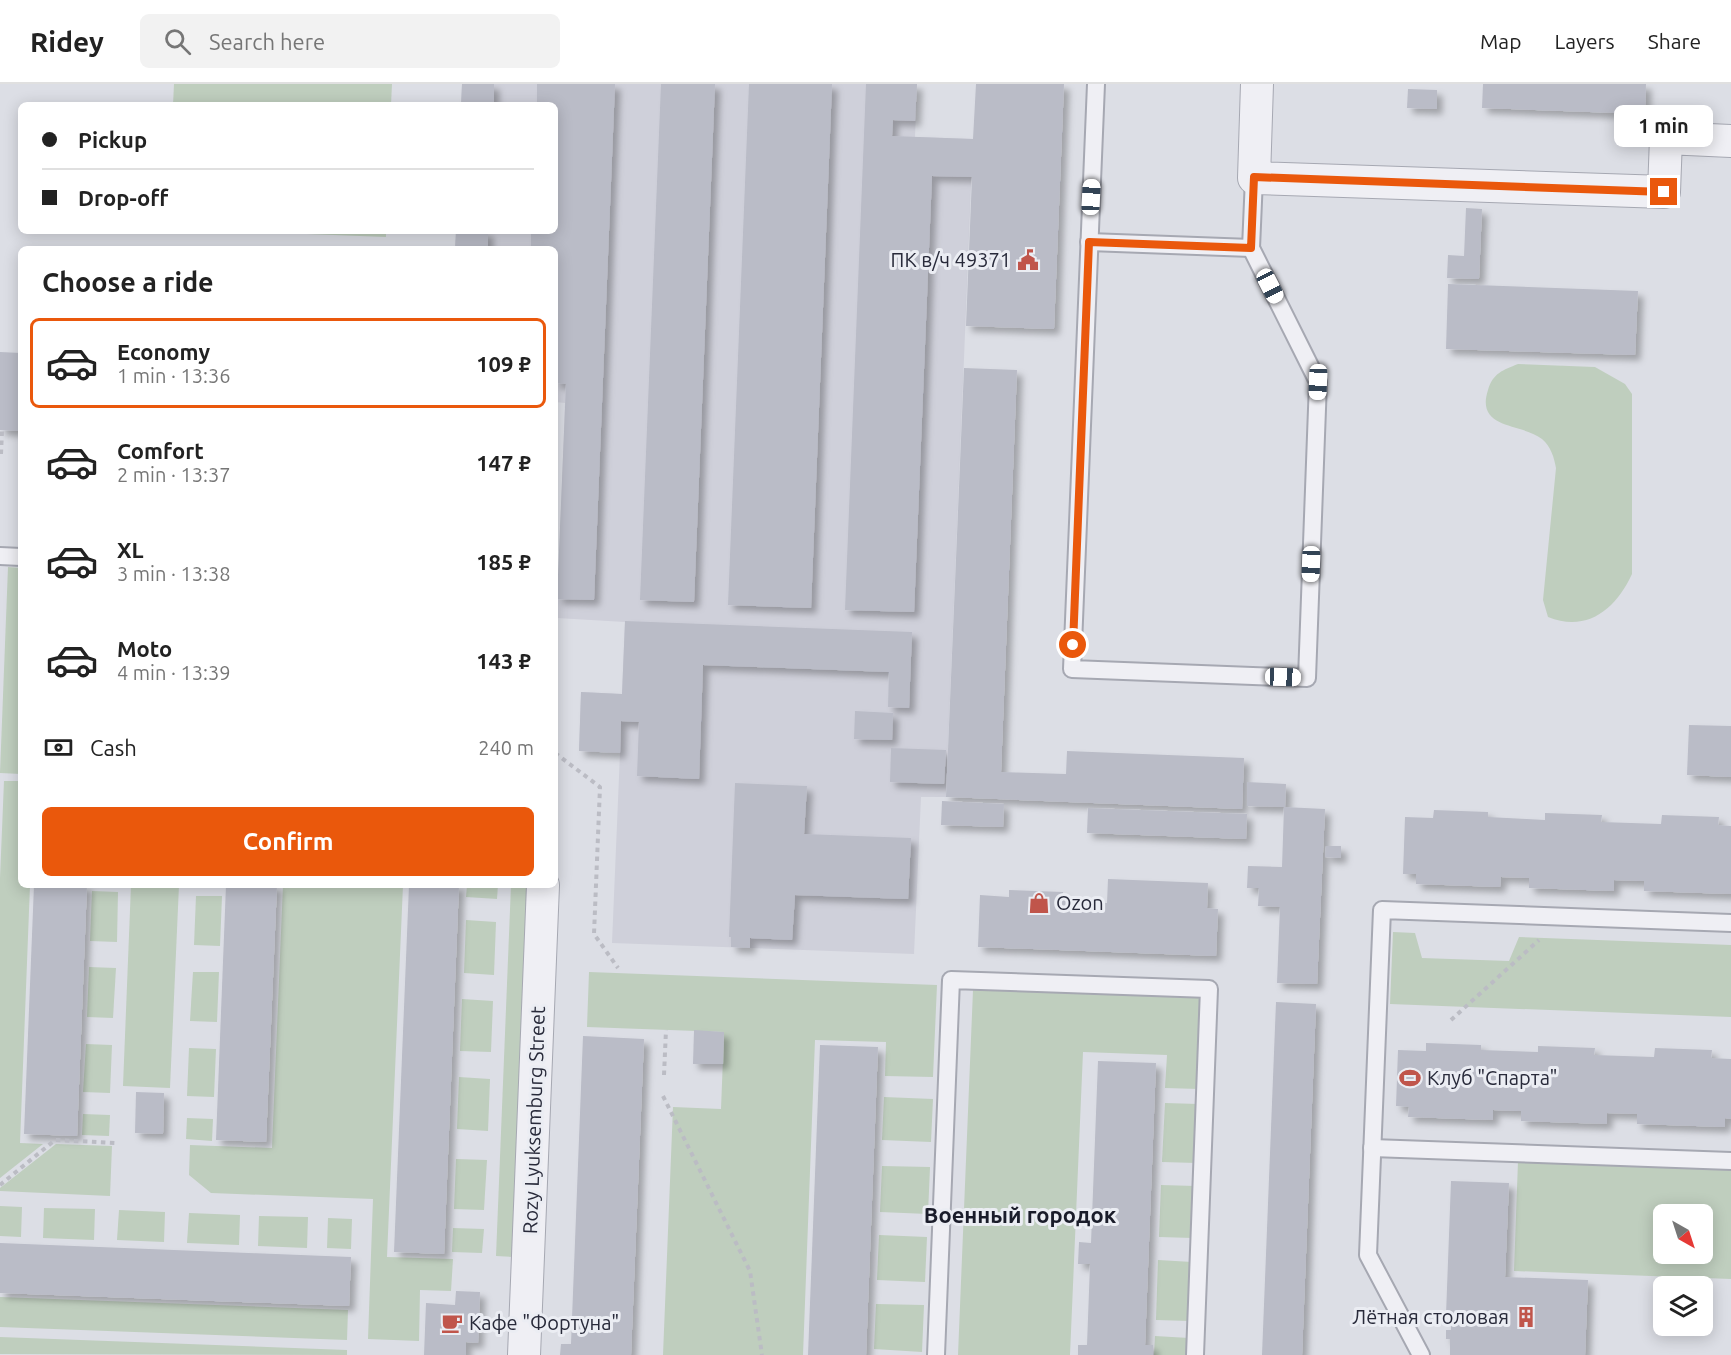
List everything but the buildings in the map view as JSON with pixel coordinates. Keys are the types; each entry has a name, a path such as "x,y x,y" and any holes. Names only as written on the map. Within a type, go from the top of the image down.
{"street":[{"path":"1257,84 1254,177 1664,192 1666,138 1731,141"},
{"name":"Rozy Lyuksemburg Street","path":"524,1355 543,888"}],"lane":[{"path":"1096,84 1072,669 1307,678 1318,382 1251,248 1254,177"},
{"path":"1089,242 1251,248"},
{"path":"0,556 18,557"},
{"path":"1421,1355 1368,1255 1382,910 1731,923"},
{"path":"936,1355 951,980 1209,989 1195,1355"},
{"path":"1372,1148 1731,1161"}],"path":[{"path":"1,454 2,431"},
{"path":"558,755 600,787 594,934 618,968"},
{"path":"1451,1020 1564,917"},
{"path":"664,1075 666,1030"},
{"path":"663,1096 750,1271 762,1355"},
{"path":"0,1185 55,1140 117,1143"}],"shaded area":[{"path":"462,84 917,84 915,137 973,139 946,797 921,797 914,954 612,943 620,753 579,751 581,692 622,694 625,622 558,618 565,403 558,402 558,246 455,246 456,234 558,234 558,102 461,102"}],"green space":[{"path":"174,84 392,84 391,102 173,102"},
{"path":"305,234 386,234 386,237"},
{"path":"1518,364 1595,367 1625,384 1632,394 1632,574 1618,598 1599,615 1587,620 1562,621 1548,617 1543,600 1556,468 1552,452 1542,439 1503,424 1488,412 1486,403 1488,390 1493,380 1503,370"},
{"path":"8,567 18,568 18,774 0,773"},
{"path":"4,781 18,781 18,888 30,888 20,1143 43,1144 0,1178 0,878"},
{"path":"131,888 179,888 170,1088 123,1086"},
{"path":"283,888 403,888 387,1257 453,1259 451,1291 420,1290 419,1341 368,1339 373,1199 211,1193 189,1175 190,1145 272,1148"},
{"path":"467,888 498,888 497,899 466,897"},
{"path":"511,888 529,888 514,1257 496,1256"},
{"path":"92,891 118,892 117,942 90,941"},
{"path":"196,896 222,896 220,946 194,945"},
{"path":"466,920 496,922 494,975 464,973"},
{"path":"1393,932 1415,933 1422,958 1509,961 1519,937 1731,945 1731,1017 1390,1004"},
{"path":"89,967 116,968 113,1018 87,1017"},
{"path":"193,972 219,972 217,1022 190,1021"},
{"path":"589,972 937,985 933,1077 885,1076 886,1042 815,1040 803,1355 663,1355 673,1107 721,1109 724,1032 587,1027"},
{"path":"973,990 1203,998 1199,1089 1165,1088 1167,1055 1083,1052 1070,1355 958,1355"},
{"path":"462,999 493,1001 491,1052 460,1051"},
{"path":"86,1044 112,1045 110,1093 83,1092"},
{"path":"189,1048 216,1049 214,1097 187,1096"},
{"path":"459,1077 490,1079 488,1131 457,1129"},
{"path":"884,1097 933,1099 931,1142 882,1140"},
{"path":"1165,1103 1198,1104 1196,1163 1162,1162"},
{"path":"83,1114 110,1115 109,1136 82,1135"},
{"path":"187,1118 213,1119 212,1141 186,1139"},
{"path":"56,1144 112,1146 110,1196 0,1191 0,1188"},
{"path":"456,1159 487,1160 484,1210 454,1209"},
{"path":"1518,1161 1731,1169 1731,1279 1713,1278 1713,1276 1514,1271"},
{"path":"882,1166 930,1167 928,1214 880,1212"},
{"path":"1161,1185 1195,1186 1193,1238 1159,1237"},
{"path":"0,1206 22,1207 21,1237 0,1236"},
{"path":"44,1208 95,1209 94,1240 43,1238"},
{"path":"119,1210 165,1212 164,1242 117,1240"},
{"path":"189,1213 240,1215 239,1245 187,1243"},
{"path":"259,1216 308,1217 307,1248 258,1246"},
{"path":"328,1218 352,1219 351,1249 327,1248"},
{"path":"453,1228 484,1229 482,1253 452,1252"},
{"path":"879,1235 927,1237 925,1282 877,1280"},
{"path":"1158,1260 1192,1262 1190,1321 1156,1320"},
{"path":"0,1297 348,1310 347,1340 0,1327"},
{"path":"876,1304 924,1305 922,1352 874,1349"},
{"path":"1155,1336 1189,1338 1188,1355 1154,1355"},
{"path":"0,1337 347,1350 347,1355 0,1354"}],"place":[{"name":"ПК в/ч 49371","path":"1028,260"},
{"name":"Ozon","path":"1039,903"},
{"name":"Клуб \"Спарта\"","path":"1410,1078"},
{"name":"Лётная столовая","path":"1526,1317"},
{"name":"Кафе \"Фортуна\"","path":"452,1323"}],"district":[{"name":"Военный городок","path":"1020,1215"}],"route":[{"path":"1073,645 1089,242 1251,248 1254,177 1664,192"}]}
